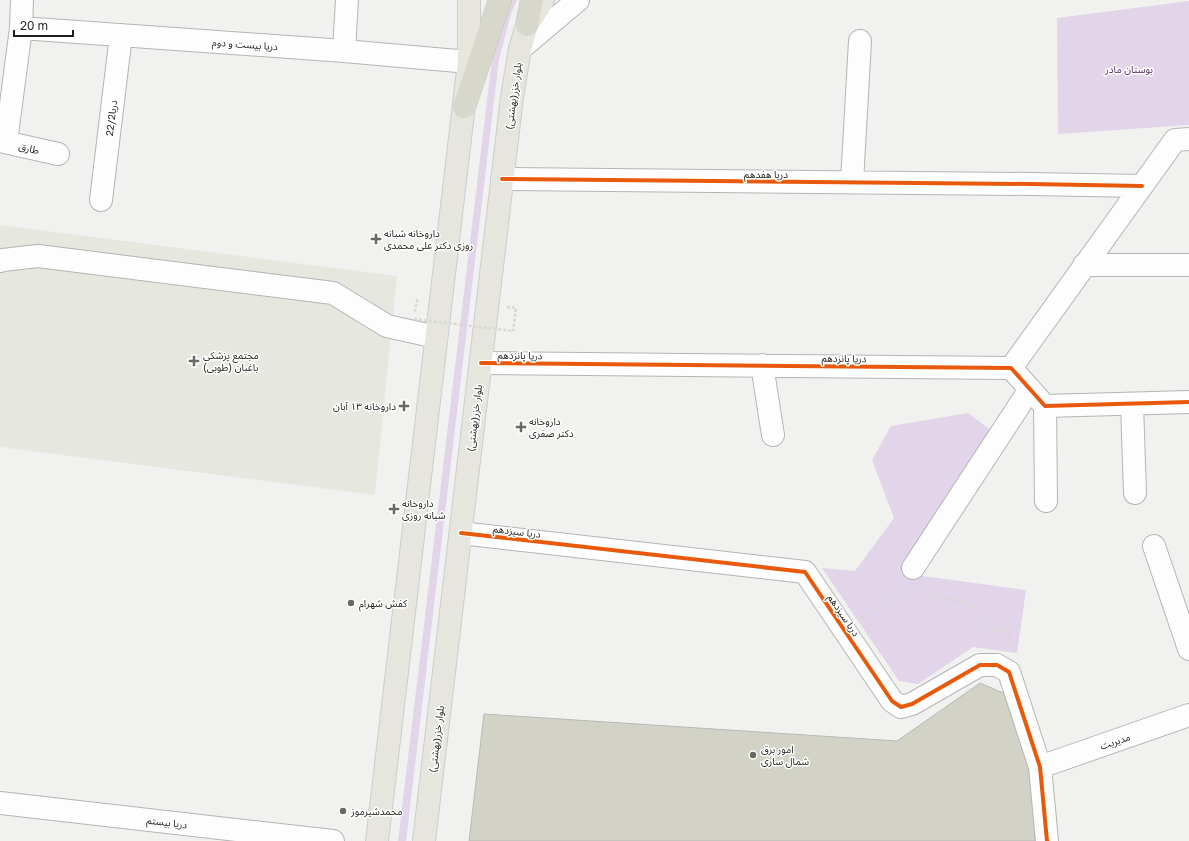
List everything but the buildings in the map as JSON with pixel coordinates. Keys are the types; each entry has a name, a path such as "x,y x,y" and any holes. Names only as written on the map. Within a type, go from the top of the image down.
{"highway":[{"path":"464,107 500,0"},
{"path":"527,25 532,0"}],"main road":[{"name":"بلوار خزر(بهشتی)","path":"424,841 512,97 520,49 527,25 543,0"},
{"path":"377,841 469,62 470,2"}],"street":[{"path":"3,142 21,28 22,0"},
{"path":"344,51 347,0"},
{"path":"520,49 578,0"},
{"name":"دریا بیست و دوم","path":"21,28 344,51 469,62"},
{"name":"دریا22/2","path":"100,200 121,35"},
{"path":"852,182 860,41"},
{"path":"1046,501 1045,406 1011,368 1175,140 1189,139"},
{"name":"طارق","path":"3,142 58,154"},
{"name":"دریا هفدهم","path":"502,179 1142,186"},
{"path":"0,261 38,256 333,293 387,326 436,337"},
{"path":"1084,265 1189,265"},
{"name":"دریا پانزدهم","path":"481,363 1011,368"},
{"path":"762,365 773,435"},
{"path":"914,576 1030,389"},
{"path":"1045,406 1189,402"},
{"path":"1132,404 1135,493"},
{"name":"دریا سیزدهم","path":"461,533 805,572 892,701 901,707 912,704 980,665 997,664 1009,672"},
{"path":"1154,546 1189,649"},
{"path":"1009,672 1040,767 1047,841"},
{"name":"مدیریت","path":"1040,767 1189,715"},
{"name":"دریا بیستم","path":"0,803 333,841"}],"path":[{"path":"414,318 513,331 516,308"},
{"path":"844,630 914,576 931,596 958,601 974,608 982,626 1008,632 1010,640 1009,672"}],"shaded area":[{"name":"مجتمع پزشکی باغبان (طوبی)","path":"0,225 397,276 375,495 0,447"}],"green space":[{"path":"508,0 517,0 511,14 499,59 406,841 398,841 492,59"},
{"name":"بوستان مادر","path":"1189,1 1189,125 1058,134 1057,18"},
{"path":"968,413 992,431 901,573 1026,590 1017,653 973,647 918,684 899,681 822,568 855,571 894,518 872,460 891,426"}],"cycle path":[{"path":"502,179 1142,186"},
{"path":"481,363 1011,368 1045,406 1189,402"},
{"path":"461,533 805,572 892,701 901,707 912,704 980,665 997,665 1009,672 1040,767 1047,841"}],"place":[{"name":"داروخانه شبانه روزی دکتر علی محمدی","path":"376,239"},
{"name":"مجتمع پزشکی باغبان (طوبی)","path":"194,361"},
{"name":"داروخانه ١٣ آبان","path":"404,406"},
{"name":"داروخانه دکتر صفری","path":"521,427"},
{"name":"داروخانه شبانه روزی","path":"394,509"},
{"name":"کفش شهرام","path":"351,603"},
{"name":"امور برق شمال ساری","path":"753,755"},
{"name":"محمدشیرموز","path":"343,811"}]}
